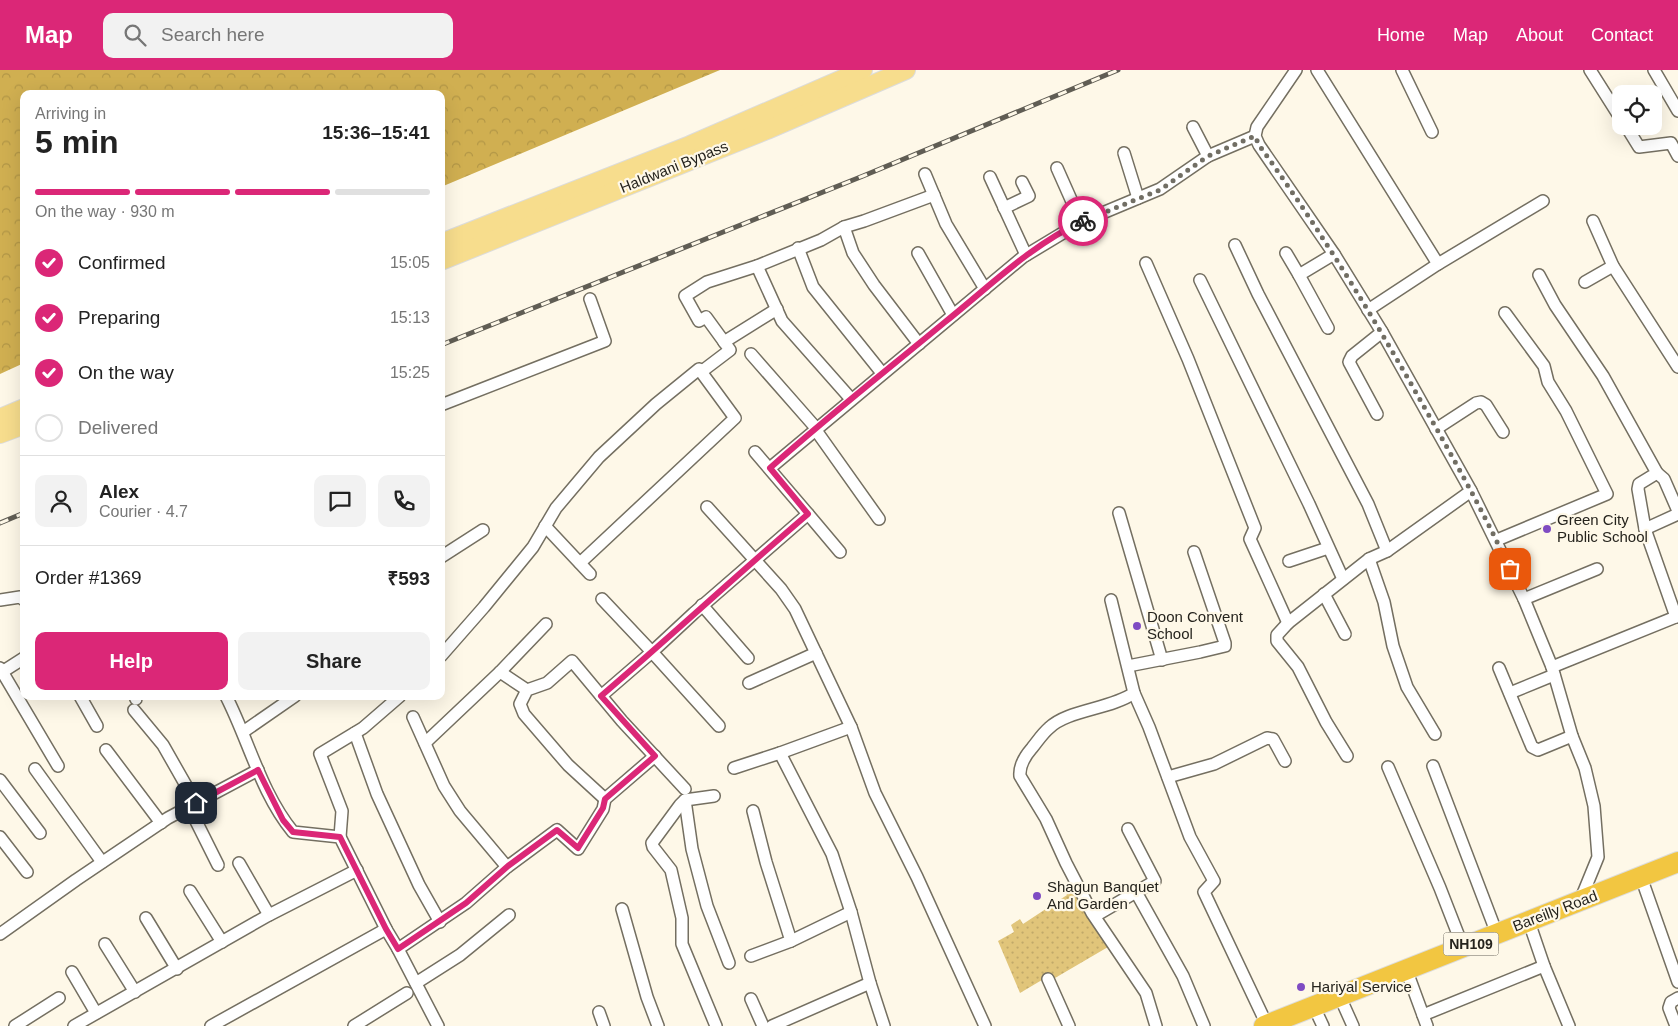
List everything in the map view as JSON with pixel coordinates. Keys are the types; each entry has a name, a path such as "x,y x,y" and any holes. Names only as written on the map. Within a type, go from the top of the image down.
{"highway":[{"name":"Bareilly Road","path":"1266,1026 1678,862"}],"main road":[{"name":"Haldwani Bypass","path":"445,241 690,145 864,70"},
{"name":"Haldwani Bypass","path":"445,259 758,134 906,70"},
{"path":"0,418 20,410"},
{"path":"0,434 20,426"}],"street":[{"path":"1296,70 1257,127 1255,136 1259,145 1334,254 1382,332 1472,491 1524,598 1553,671 1572,736 1585,768 1594,806 1598,857 1580,901"},
{"path":"1317,70 1438,264"},
{"path":"1402,70 1432,132"},
{"path":"1590,70 1612,105"},
{"path":"1654,70 1678,110"},
{"path":"1193,127 1208,156"},
{"path":"1632,135 1639,147 1674,141 1678,156"},
{"path":"770,468 1026,255 1081,222 1160,190 1208,156 1255,136"},
{"path":"1124,152 1138,198"},
{"path":"1057,168 1081,222"},
{"path":"925,174 946,224 984,289"},
{"path":"990,177 1026,255"},
{"path":"1004,208 1029,196 1022,182"},
{"path":"701,372 730,350 706,317 699,321 685,296 707,282 757,266 821,240 844,227 934,195"},
{"path":"1368,310 1438,264 1543,201"},
{"path":"1593,221 1613,266 1678,367"},
{"path":"844,227 853,253 918,344"},
{"path":"1234,245 1368,504 1387,551"},
{"path":"798,248 813,287 882,373"},
{"path":"918,253 953,315"},
{"path":"1286,253 1328,328"},
{"path":"1299,275 1334,254"},
{"path":"1146,263 1188,359 1255,528 1250,539 1288,624"},
{"path":"757,266 782,321 851,399"},
{"path":"1585,282 1613,266"},
{"path":"1539,275 1555,305 1603,376 1657,473 1664,479 1678,512 1645,529"},
{"path":"1200,280 1309,504 1343,579"},
{"path":"445,403 605,341 590,299"},
{"path":"724,342 777,309"},
{"path":"1497,540 1607,494 1566,411 1548,382 1544,366 1505,313"},
{"path":"1377,414 1349,362 1352,356 1382,332"},
{"path":"751,354 816,428 879,519"},
{"path":"445,651 533,547 556,508 599,457 656,404 699,368 735,418 580,563"},
{"path":"1436,428 1476,403 1481,402 1486,405 1502,432"},
{"path":"755,452 840,552"},
{"path":"1510,693 1553,671 1677,617 1645,529 1638,489 1639,484 1657,473"},
{"path":"1348,756 1326,722 1298,667 1276,638 1288,624 1369,559 1387,551 1435,515 1472,491"},
{"path":"707,507 781,589 795,609 851,727 875,793 917,877 985,1026"},
{"path":"1119,512 1162,660"},
{"path":"601,696 808,514"},
{"path":"545,526 590,574"},
{"path":"445,554 483,530"},
{"path":"1289,561 1328,548"},
{"path":"1128,666 1225,646 1194,552"},
{"path":"1369,559 1384,602 1393,646 1407,687 1435,734"},
{"path":"1524,598 1597,569"},
{"path":"1324,594 1345,634"},
{"path":"0,600 20,596"},
{"path":"602,599 719,726"},
{"path":"1112,600 1134,692 1190,837 1214,881 1204,892 1266,1026"},
{"path":"702,606 748,658"},
{"path":"425,743 500,672 546,624"},
{"path":"749,683 816,653"},
{"path":"20,660 1,670 58,766"},
{"path":"605,799 568,764 524,714 520,704 527,690 547,683 572,661 655,756 685,794 692,849 707,906 729,963"},
{"path":"1499,668 1532,747 1538,750 1572,736"},
{"path":"500,672 527,690"},
{"path":"1134,692 1125,699 1064,719 1050,726 1029,752 1020,769 1020,776 1046,819 1066,863 1095,916 1146,993 1156,1026"},
{"path":"82,700 97,726"},
{"path":"228,700 258,770 283,820 293,832 340,837"},
{"path":"243,732 289,700"},
{"path":"393,700 355,733 320,754 342,812 340,837 386,929 438,1026"},
{"path":"135,702 163,745 193,805 218,864"},
{"path":"413,717 444,786 460,811 508,866"},
{"path":"734,768 851,727"},
{"path":"355,733 377,794 419,885 440,922"},
{"path":"1168,777 1214,764 1267,738 1273,739 1285,761"},
{"path":"106,750 161,823"},
{"path":"780,753 832,854 884,1026"},
{"path":"398,949 466,903 508,866 557,830 578,848 603,808 605,799 655,756"},
{"path":"1433,766 1497,934"},
{"path":"1388,767 1463,947"},
{"path":"35,769 102,862"},
{"path":"2,929 161,823 258,770"},
{"path":"0,780 40,833"},
{"path":"685,794 714,796"},
{"path":"685,794 680,805 652,843 671,870 682,918 682,944 716,1026"},
{"path":"753,811 766,862 791,941"},
{"path":"1095,916 1156,881 1128,829"},
{"path":"0,837 27,872"},
{"path":"239,863 269,915"},
{"path":"74,1026 269,915 357,870"},
{"path":"1640,877 1678,982"},
{"path":"190,891 222,942"},
{"path":"1136,892 1183,976 1204,1026"},
{"path":"622,909 647,997 658,1026"},
{"path":"751,956 791,941 851,912"},
{"path":"416,983 460,955 509,915"},
{"path":"146,918 177,969"},
{"path":"1529,922 1544,966 1569,1026"},
{"path":"211,1026 386,929"},
{"path":"106,944 135,992"},
{"path":"1406,969 1425,1021 1544,966"},
{"path":"72,972 96,1013"},
{"path":"1048,979 1069,1026"},
{"path":"772,1026 870,984"},
{"path":"354,1026 407,993"},
{"path":"1340,996 1353,1026"},
{"path":"15,1026 59,998"},
{"path":"1676,1026 1669,1008 1671,1002 1678,998"},
{"path":"751,999 763,1026"},
{"path":"1314,1007 1323,1026"},
{"path":"599,1012 604,1026"}],"shaded area":[{"path":"1070,881 1108,947 1055,978 1052,974 1020,993 998,941 1014,932 1011,925 1020,919 1023,924 1067,895 1062,886"}],"green space":[{"path":"0,70 720,70 445,185 445,90 20,90 20,365 0,374"}],"railway":[{"path":"445,343 863,176 1118,70"},
{"path":"0,523 20,515"}],"way so far":[{"path":"1083,221 1160,190 1208,156 1255,136 1259,145 1334,254 1382,332 1472,491 1510,569"}],"place":[{"name":"Green City Public School","path":"1547,529"},
{"name":"Doon Convent School","path":"1137,626"},
{"name":"Shagun Banquet And Garden","path":"1037,896"},
{"name":"Hariyal Service","path":"1301,987"}],"route":[{"path":"196,803 258,770 283,820 293,832 340,837 398,949 466,903 508,866 557,830 578,848 603,808 605,799 655,756 601,696 808,514 770,468 807,435 1023,257 1083,221"}]}
